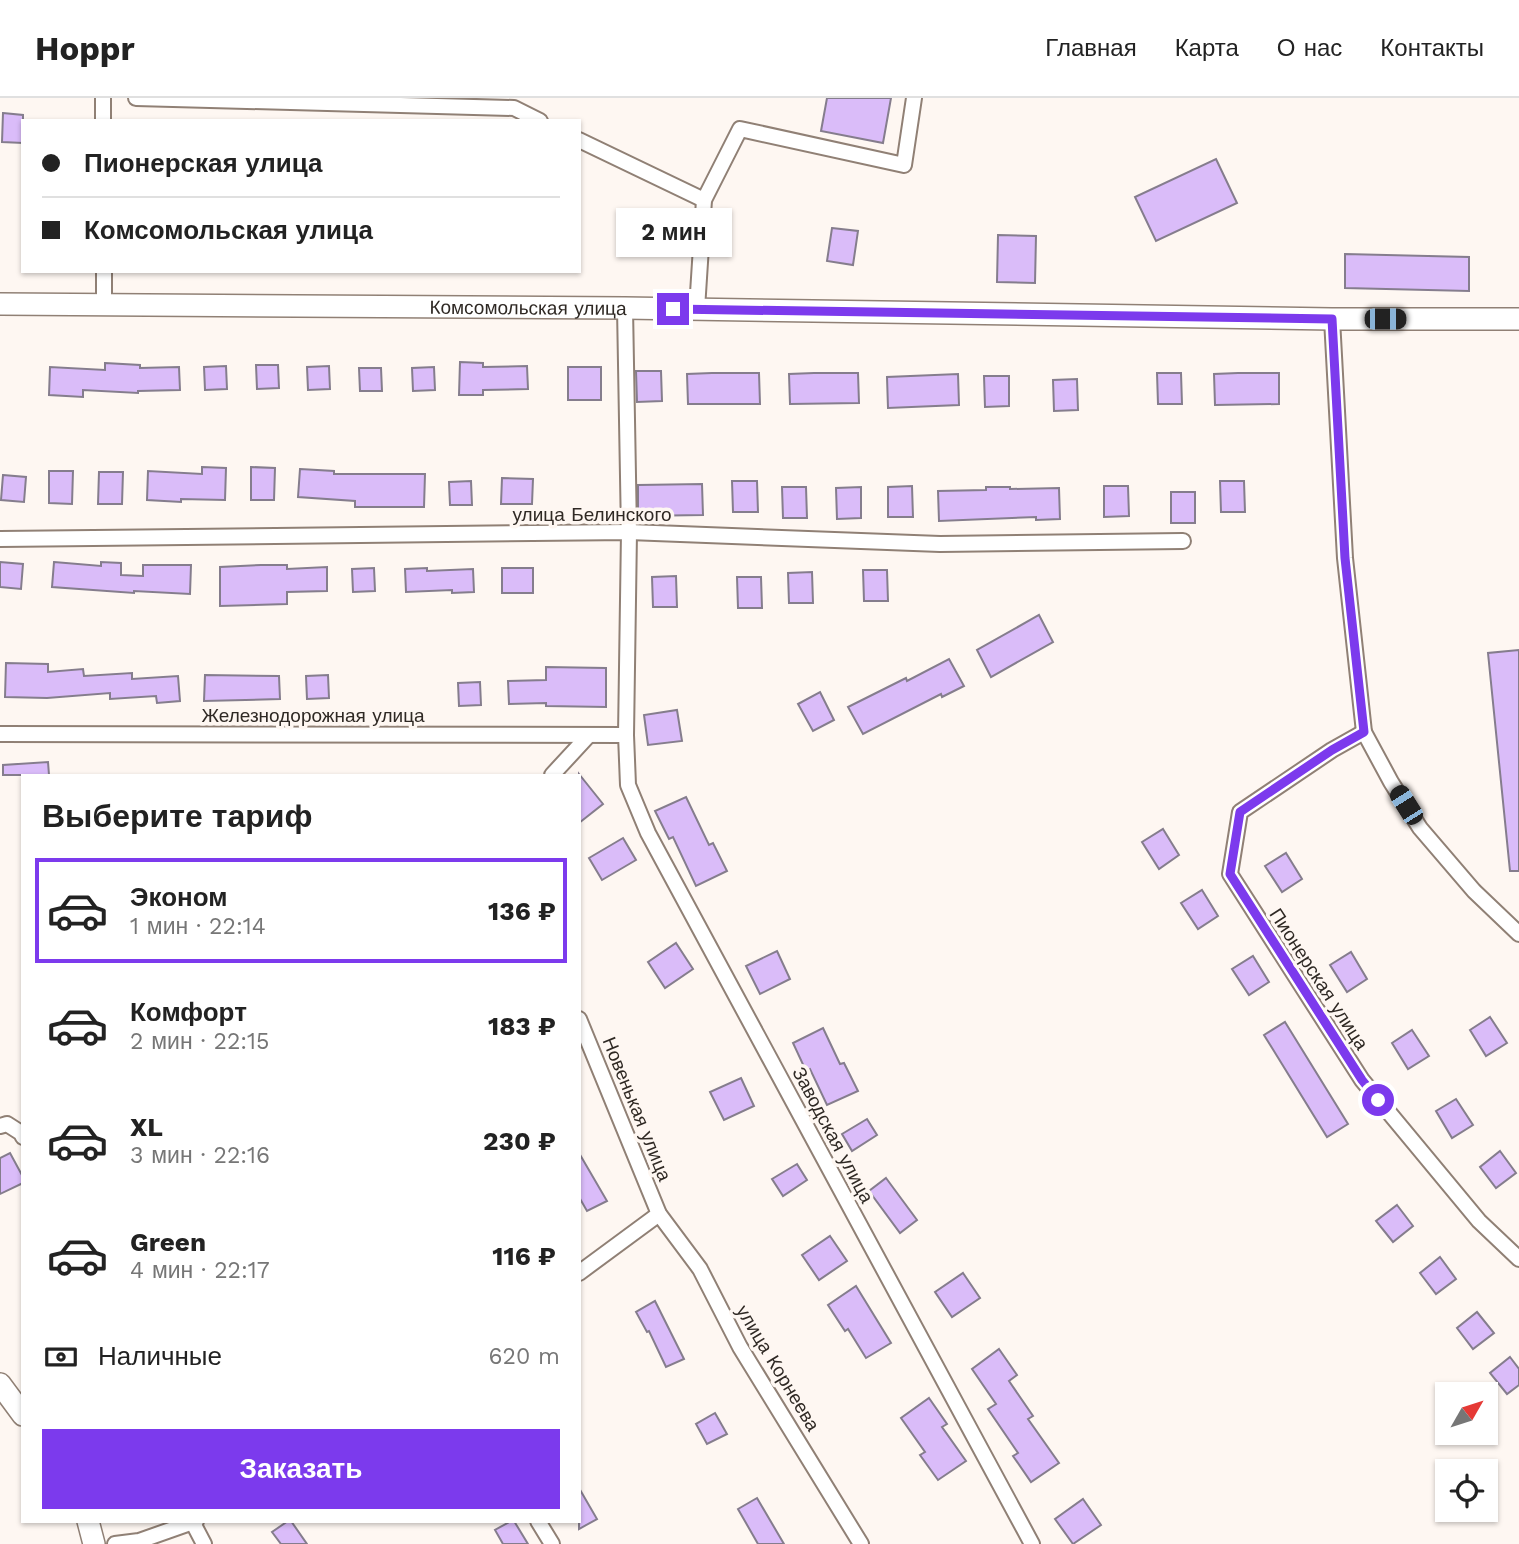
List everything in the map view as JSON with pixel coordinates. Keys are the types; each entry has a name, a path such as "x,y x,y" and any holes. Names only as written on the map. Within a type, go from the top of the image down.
{"street":[{"path":"103,98 103,119"},
{"path":"136,98 514,108"},
{"path":"499,98 536,119"},
{"path":"697,309 704,200 740,129 904,165 914,98"},
{"path":"581,141 704,200"},
{"path":"104,273 104,304"},
{"name":"Комсомольская улица","path":"3,305 625,308 1332,319 1519,319"},
{"name":"Заводская улица","path":"625,308 629,532 626,735 628,785 648,833 1032,1544"},
{"path":"1332,319 1345,558 1364,732 1420,828 1474,891 1519,934"},
{"name":"улица Белинского","path":"0,539 629,532 940,544 1183,541"},
{"name":"Пионерская улица","path":"1364,732 1332,750 1240,812 1230,874 1362,1080 1479,1221 1519,1259"},
{"name":"Железнодорожная улица","path":"0,734 626,735"},
{"path":"553,774 589,735"},
{"name":"Новенькая улица","path":"581,1024 659,1214"},
{"path":"0,1125 7,1124 21,1135"},
{"path":"581,1272 659,1214"},
{"name":"улица Корнеева","path":"659,1214 700,1269 740,1347 861,1544"},
{"path":"0,1384 21,1412"},
{"path":"88,1523 93,1544"},
{"path":"115,1544 139,1541 191,1523"},
{"path":"194,1523 204,1544"},
{"path":"539,1523 552,1544"}],"building":[{"path":"827,98 891,98 883,143 821,131"},
{"path":"3,113 23,115 21,143 2,142"},
{"path":"1216,159 1237,203 1156,241 1135,197"},
{"path":"832,228 858,231 853,265 827,261"},
{"path":"998,235 1036,236 1035,283 997,282"},
{"path":"1345,254 1469,257 1469,291 1345,288"},
{"path":"460,362 483,363 483,367 527,366 528,389 483,390 483,395 459,395"},
{"path":"105,363 140,365 140,368 179,367 180,390 138,393 83,390 83,397 49,395 50,367 105,370"},
{"path":"256,365 278,365 279,388 257,389"},
{"path":"226,366 227,389 205,390 204,367"},
{"path":"329,366 330,389 308,390 307,367"},
{"path":"434,367 435,390 413,391 412,368"},
{"path":"568,367 601,367 601,400 568,400"},
{"path":"359,368 381,368 382,391 360,391"},
{"path":"636,371 661,371 662,401 637,402"},
{"path":"759,373 760,404 688,404 687,374"},
{"path":"858,373 859,403 790,404 789,374"},
{"path":"1157,373 1181,373 1182,404 1158,404"},
{"path":"1279,373 1279,404 1215,405 1214,374"},
{"path":"958,374 959,405 888,408 887,377"},
{"path":"984,376 1009,376 1009,406 985,407"},
{"path":"1077,379 1078,410 1054,411 1053,380"},
{"path":"202,467 226,468 225,500 147,500 148,471 202,474"},
{"path":"251,467 275,468 274,500 251,500"},
{"path":"300,469 334,471 334,474 425,474 424,507 355,507 355,501 298,497"},
{"path":"49,471 73,471 72,504 49,503"},
{"path":"99,472 123,472 122,504 98,504"},
{"path":"3,475 26,477 24,502 1,500"},
{"path":"502,478 533,479 532,504 501,504"},
{"path":"471,481 472,505 450,505 449,482"},
{"path":"732,481 757,481 758,512 733,512"},
{"path":"1220,481 1244,481 1245,512 1221,512"},
{"path":"702,484 703,515 638,516 638,485"},
{"path":"912,486 913,517 888,517 888,487"},
{"path":"1104,486 1128,486 1129,516 1104,517"},
{"path":"782,487 806,487 807,518 783,518"},
{"path":"861,487 861,518 837,519 836,488"},
{"path":"986,487 1059,488 1060,519 1036,520 1036,517 939,521 938,491 986,490"},
{"path":"1171,492 1195,492 1195,523 1171,523"},
{"path":"0,562 23,564 21,589 0,587"},
{"path":"54,562 101,566 101,562 121,563 121,575 143,576 143,565 191,565 190,594 52,587"},
{"path":"287,565 287,569 327,567 327,591 287,592 287,604 220,606 220,567"},
{"path":"374,568 375,591 353,592 352,569"},
{"path":"427,568 427,571 473,569 474,592 406,592 405,569"},
{"path":"502,568 533,568 533,593 502,593"},
{"path":"863,570 887,570 888,601 864,601"},
{"path":"812,572 813,603 789,603 788,573"},
{"path":"676,576 677,607 653,607 652,577"},
{"path":"737,577 761,577 762,608 738,608"},
{"path":"1039,615 1053,642 991,677 977,650"},
{"path":"1519,650 1519,871 1510,871 1488,653"},
{"path":"949,659 964,686 942,697 941,694 863,734 848,707"},
{"path":"6,663 48,664 48,672 83,669 84,676 132,673 132,679 178,676 180,701 157,703 156,696 110,699 110,693 47,698 5,697"},
{"path":"546,667 606,668 606,707 546,706 546,703 509,704 508,681 546,680"},
{"path":"205,675 279,676 280,699 204,701"},
{"path":"328,675 329,698 307,699 306,676"},
{"path":"480,682 481,705 459,706 458,683"},
{"path":"820,692 834,720 813,731 798,704"},
{"path":"677,710 682,741 648,745 644,715"},
{"path":"48,762 49,774 3,775 3,765"},
{"path":"581,776 603,804 581,821"},
{"path":"686,797 709,845 713,843 727,871 696,886 673,837 669,839 655,811"},
{"path":"1163,829 1179,855 1159,869 1142,842"},
{"path":"623,838 636,860 602,880 589,858"},
{"path":"1286,853 1302,879 1282,892 1265,866"},
{"path":"1202,890 1218,916 1198,929 1181,903"},
{"path":"676,943 693,969 665,988 648,962"},
{"path":"777,951 790,979 760,994 746,966"},
{"path":"1351,952 1367,979 1347,992 1330,965"},
{"path":"1253,956 1269,982 1249,995 1232,969"},
{"path":"1490,1017 1507,1043 1486,1056 1470,1030"},
{"path":"1285,1022 1348,1124 1327,1137 1264,1035"},
{"path":"823,1028 840,1064 844,1063 858,1091 827,1105 810,1069 806,1071 793,1043"},
{"path":"1412,1030 1429,1056 1408,1069 1392,1043"},
{"path":"741,1078 754,1106 724,1120 710,1092"},
{"path":"1456,1099 1473,1125 1452,1138 1436,1111"},
{"path":"867,1119 877,1135 852,1151 842,1134"},
{"path":"1500,1151 1516,1173 1496,1188 1480,1167"},
{"path":"10,1153 21,1173 21,1184 0,1194 0,1158"},
{"path":"581,1156 607,1201 587,1211 581,1200"},
{"path":"797,1164 807,1180 783,1196 772,1179"},
{"path":"886,1178 917,1220 900,1233 869,1191"},
{"path":"1397,1205 1413,1226 1393,1242 1376,1221"},
{"path":"830,1236 847,1261 819,1280 802,1255"},
{"path":"1440,1257 1456,1279 1436,1294 1420,1273"},
{"path":"963,1273 980,1298 952,1317 935,1292"},
{"path":"856,1286 891,1343 866,1358 848,1329 845,1331 828,1305"},
{"path":"655,1301 684,1359 666,1367 649,1331 647,1332 636,1312"},
{"path":"1477,1312 1494,1333 1473,1349 1457,1328"},
{"path":"999,1349 1017,1375 1009,1381 1033,1416 1028,1419 1059,1463 1031,1482 1013,1456 1018,1453 988,1409 996,1404 972,1369"},
{"path":"1510,1357 1519,1369 1519,1385 1507,1394 1490,1373"},
{"path":"929,1398 947,1424 942,1427 966,1461 938,1480 920,1455 925,1452 901,1418"},
{"path":"715,1413 727,1434 707,1444 696,1424"},
{"path":"581,1491 597,1519 579,1529 581,1523"},
{"path":"757,1498 784,1544 758,1544 738,1509"},
{"path":"1083,1499 1101,1525 1073,1544 1055,1519"},
{"path":"285,1523 292,1523 307,1544 281,1544 272,1532"},
{"path":"507,1523 515,1523 528,1544 503,1544 495,1530"}],"route":[{"path":"673,309 1332,319 1345,558 1364,732 1332,750 1240,812 1230,874 1362,1080 1378,1100"}]}
